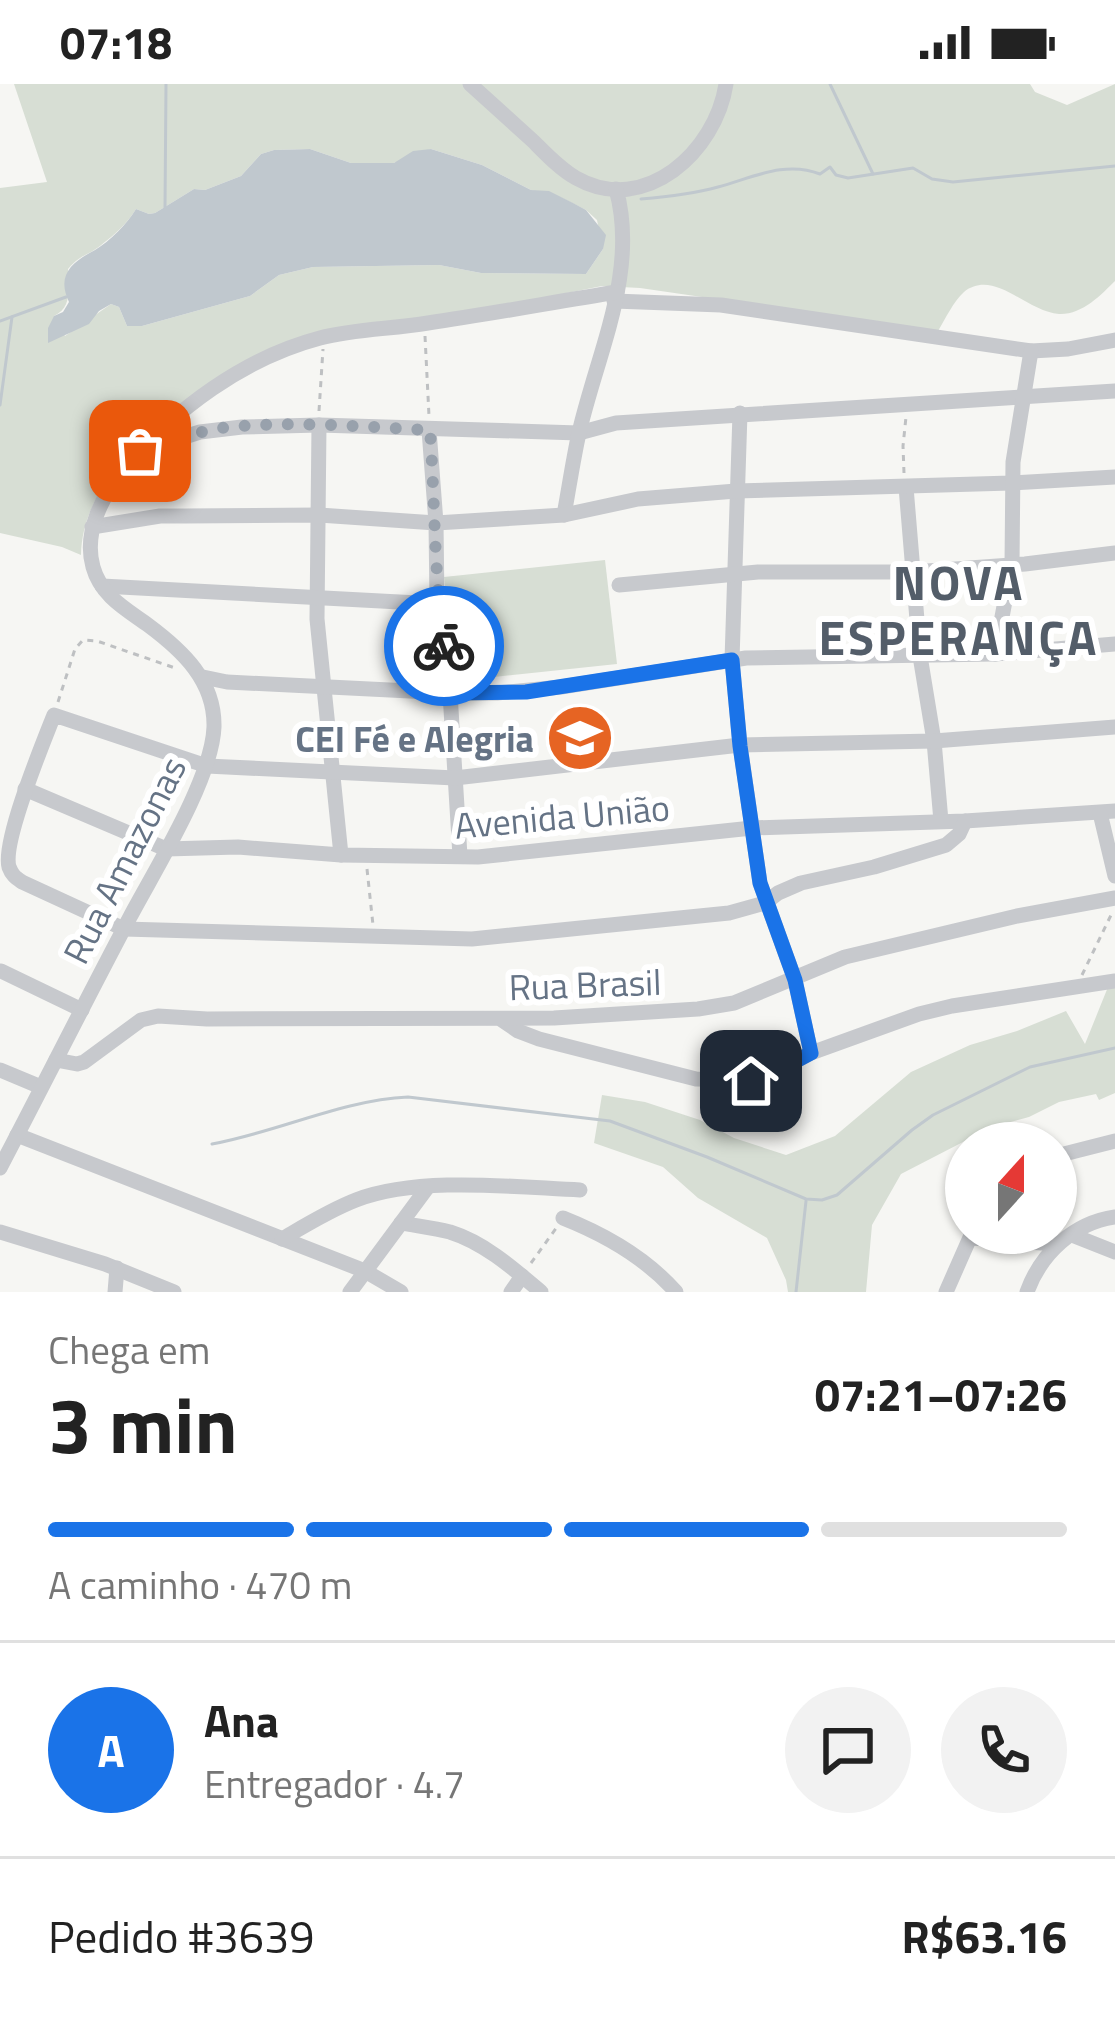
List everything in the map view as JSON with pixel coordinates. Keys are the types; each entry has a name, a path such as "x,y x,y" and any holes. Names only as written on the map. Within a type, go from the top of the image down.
{"street":[{"path":"470,84 577,179 616,189 660,179 692,156 716,121 726,84"},
{"path":"564,515 579,433 622,270 624,236 616,189"},
{"path":"1115,340 1031,351 721,305 615,297 323,337 296,345 224,382 181,411 140,451 109,491 89,545 95,575 114,601 160,634 203,677 227,682 526,692 775,656 995,654 1115,644"},
{"path":"995,654 1012,564 1011,483 1031,351"},
{"path":"140,451 220,428 319,425 579,433 616,423 740,413 1115,391"},
{"path":"740,413 732,660 740,746 765,903 795,980 811,1053"},
{"path":"319,425 318,642 341,855"},
{"path":"430,430 437,604 450,693 460,856"},
{"path":"92,527 160,516 319,515 436,524 564,515 638,499 736,491 1115,477"},
{"path":"906,487 920,656 941,821"},
{"path":"620,585 794,571 913,572 1115,553"},
{"path":"102,586 437,604"},
{"name":"Rua Amazonas","path":"0,1166 207,766 214,719 212,695 203,677"},
{"path":"965,821 946,845 801,883 765,903 710,916 498,938 124,929 22,882 8,861 25,789 54,715 207,766 454,778 740,746 934,741 1115,727"},
{"name":"Avenida União","path":"25,789 166,849 238,847 341,855 460,856 752,828 1107,812"},
{"path":"1107,812 1115,876"},
{"name":"Rua Brasil","path":"56,1060 84,1062 134,1024 158,1016 554,1018 698,1009 734,1003 845,957 1115,898"},
{"path":"1,971 82,1010"},
{"path":"500,1018 538,1039 715,1082 766,1077 811,1053 889,1023 952,1006 1115,981"},
{"path":"0,1070 41,1088"},
{"path":"17,1135 365,1271 401,1292"},
{"path":"1077,1151 1115,1141"},
{"path":"350,1292 427,1188"},
{"path":"282,1239 358,1199 398,1189 580,1190"},
{"path":"1077,1232 1115,1217"},
{"path":"563,1218 618,1244 676,1292"},
{"path":"401,1223 454,1233 494,1254 541,1292"},
{"path":"0,1232 117,1268 174,1292"},
{"path":"1077,1243 1115,1252"},
{"path":"946,1292 963,1254"},
{"path":"1027,1292 1049,1254"},
{"path":"115,1292 117,1268"},
{"path":"511,1292 522,1276"}],"path":[{"path":"425,324 430,430"},
{"path":"319,425 323,337"},
{"path":"906,487 903,446 909,403"},
{"path":"54,715 75,649 83,640 203,677"},
{"path":"366,855 374,938"},
{"path":"1076,987 1115,908"},
{"path":"522,1276 563,1218"}],"shaded area":[{"path":"14,84 1030,84 1035,92 1067,105 1115,84 1115,281 1083,308 1059,314 999,288 975,286 960,296 938,331 602,286 280,350 137,444 98,494 86,523 81,555 0,533 0,188 47,182","holes":["310,149 351,163 394,163 431,149 482,165 586,210 597,220 603,249 586,274 481,273 439,265 313,267 279,275 250,296 142,326 127,326 119,307 111,304 65,336 54,316 67,302 68,269 115,233 136,209 155,213 194,189 205,190 241,176 261,154 274,150"]},
{"path":"310,149 351,163 394,163 413,151 431,149 482,165 586,210 606,235 603,249 586,274 481,273 439,265 313,267 279,275 250,296 142,326 127,326 119,307 111,304 89,324 48,343 54,316 69,302 64,284 68,270 112,237 136,209 155,213 194,189 205,190 241,176 261,154"},
{"path":"605,560 617,664 456,681 444,577"},
{"path":"1115,986 1115,1093 1099,1100 1096,1094 1059,1102 1010,1122 945,1122 945,1151 901,1174 872,1225 866,1292 788,1292 767,1238 698,1198 663,1167 594,1143 602,1095 645,1102 786,1155 835,1136 911,1072 970,1045 1066,1011 1085,1044 1108,987"}],"waterway":[{"path":"165,208 166,84"},
{"path":"830,84 873,174"},
{"path":"641,199 699,192 794,169 820,174 830,167 836,175 848,178 913,168 932,179 953,182 1115,166"},
{"path":"0,321 66,297"},
{"path":"0,405 12,317"},
{"path":"212,1144 359,1104 408,1097 610,1121 806,1199 822,1200 837,1195 933,1115 1030,1067 1115,1048"},
{"path":"796,1292 806,1201"}],"way so far":[{"path":"140,451 220,428 319,425 430,430 437,604 444,646"}],"place":[{"name":"CEI Fé e Alegria","path":"580,738"}],"district":[{"name":"NOVA ESPERANÇA","path":"959,610"}],"route":[{"path":"444,646 450,693 526,692 732,660 760,883 795,980 811,1053 751,1081"}]}
